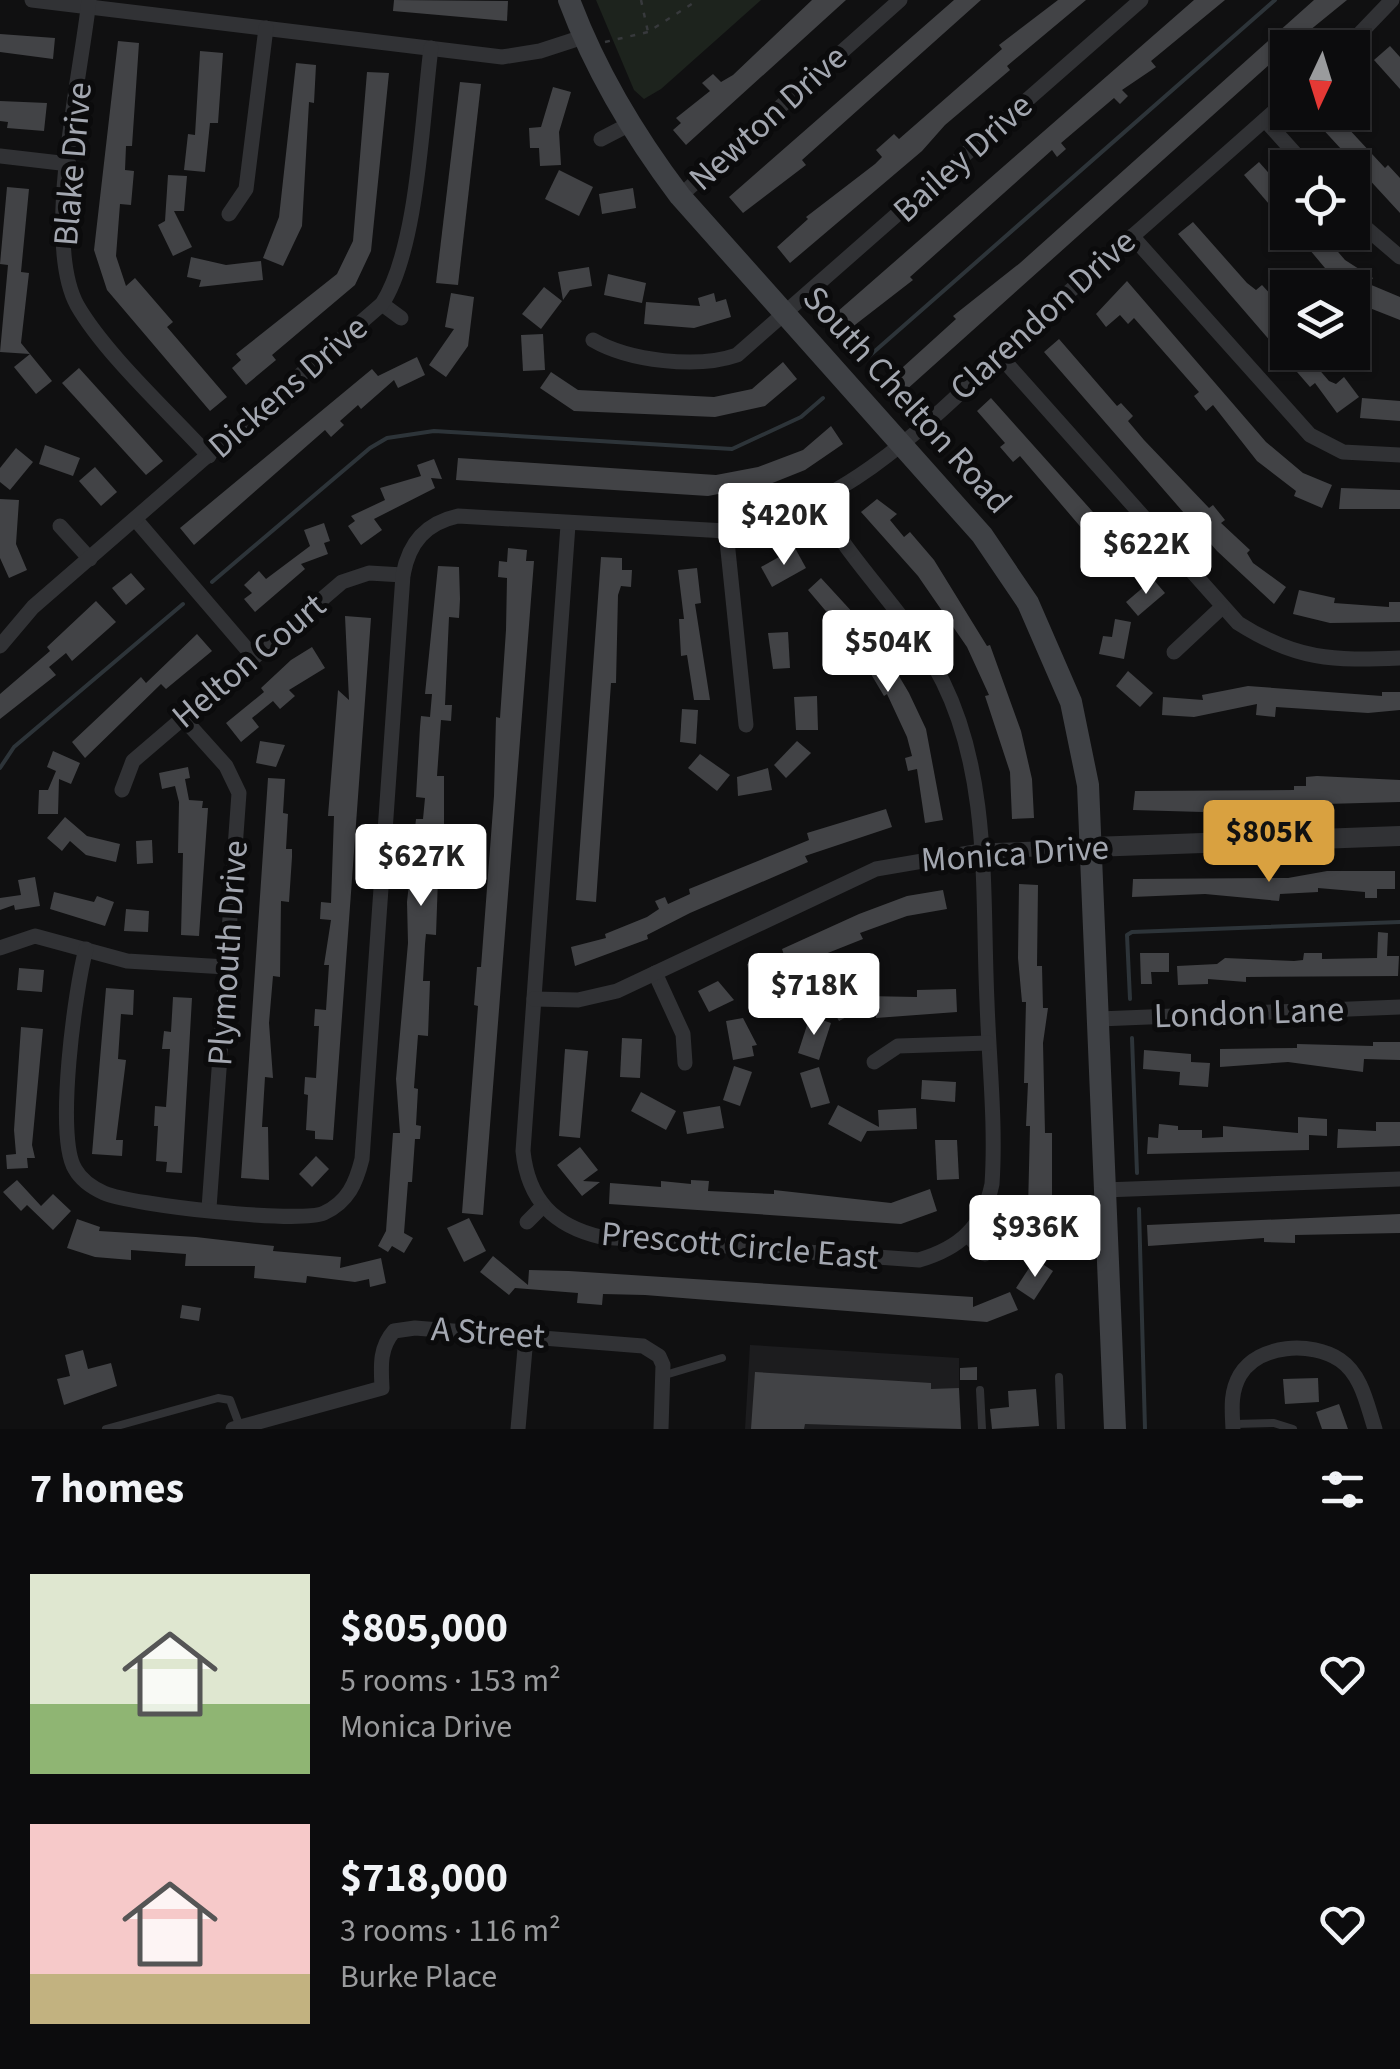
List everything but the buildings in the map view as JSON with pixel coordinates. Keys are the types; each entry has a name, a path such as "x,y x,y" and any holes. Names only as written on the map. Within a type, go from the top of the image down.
{"main road":[{"name":"South Chelton Road","path":"569,0 585,42 628,125 680,196 982,535 1044,634 1082,749 1092,848 1115,1429"}],"street":[{"path":"32,0 89,3 266,28 521,56 585,42"},
{"name":"Newton Drive","path":"680,196 900,0"},
{"name":"Bailey Drive","path":"593,340 616,354 712,361 737,355 786,316 1141,0"},
{"name":"Blake Drive","path":"89,3 61,238 70,288 87,320 209,456"},
{"path":"1366,30 1394,4"},
{"path":"230,214 246,189 266,28"},
{"name":"Dickens Drive","path":"0,646 33,607 382,304 393,288 404,249 432,48"},
{"name":"Clarendon Drive","path":"340,1203 351,1192 362,1159 403,575 413,543 440,520 480,516 568,525 726,531 769,522 818,502 900,444 1270,115"},
{"path":"1264,120 1292,150"},
{"path":"602,139 628,125"},
{"path":"0,156 69,164"},
{"path":"1370,231 1400,257"},
{"path":"1132,236 1310,435 1343,452 1400,454"},
{"path":"382,304 401,318"},
{"path":"71,333 87,320"},
{"path":"998,355 1222,608 1255,634 1297,654 1347,660 1400,658"},
{"path":"818,502 846,550 912,626 945,685 969,757 981,851 992,1184 984,1211 968,1235 984,1254"},
{"path":"136,520 252,655"},
{"path":"527,1222 542,1207 530,1189 523,1151 568,525"},
{"path":"60,526 90,559"},
{"path":"726,531 746,725"},
{"name":"Helton Court","path":"122,790 134,761 252,655 342,582 369,573 403,575"},
{"path":"1174,652 1222,608"},
{"name":"Plymouth Drive","path":"182,717 226,766 239,793 209,1208"},
{"name":"Monica Drive","path":"534,999 596,998 876,868 981,851 1400,836"},
{"path":"0,948 35,936 127,962 226,967"},
{"path":"86,949 76,985 66,1145 78,1174 102,1192 296,1220 314,1217 340,1203 352,1218"},
{"path":"655,973 683,1034 685,1063"},
{"name":"London Lane","path":"1099,1019 1400,1007"},
{"path":"874,1062 898,1046 988,1043"},
{"path":"1104,1190 1400,1179"},
{"name":"Prescott Circle East","path":"542,1207 582,1233 602,1237 888,1258 931,1256 968,1235"},
{"name":"A Street","path":"237,1428 382,1388 383,1349 394,1331 415,1328 643,1346 658,1356 664,1375"},
{"path":"518,1429 526,1336"},
{"path":"1232,1427 1232,1402 1241,1373 1265,1354 1293,1348 1310,1349 1340,1360 1360,1384 1372,1427"},
{"path":"661,1429 664,1375"}],"lane":[{"path":"664,1375 722,1358"},
{"path":"1060,1377 1062,1429"},
{"path":"980,1390 982,1429"},
{"path":"106,1429 218,1398 230,1400 237,1428"},
{"path":"1232,1427 1274,1423 1293,1429"}],"path":[{"path":"642,0 648,32"},
{"path":"585,42 648,32 698,0"}],"shaded area":[{"path":"596,0 761,0 661,89 644,99 634,90"},
{"path":"750,1345 959,1358 959,1429 745,1429"}],"waterway":[{"path":"867,358 1275,0"},
{"path":"212,582 370,448 387,438 434,431 732,449 801,417 823,398"},
{"path":"0,768 14,747 183,604"},
{"path":"1130,999 1127,935 1132,932 1400,922"},
{"path":"1132,1038 1137,1173"},
{"path":"1139,1209 1145,1429"}]}
